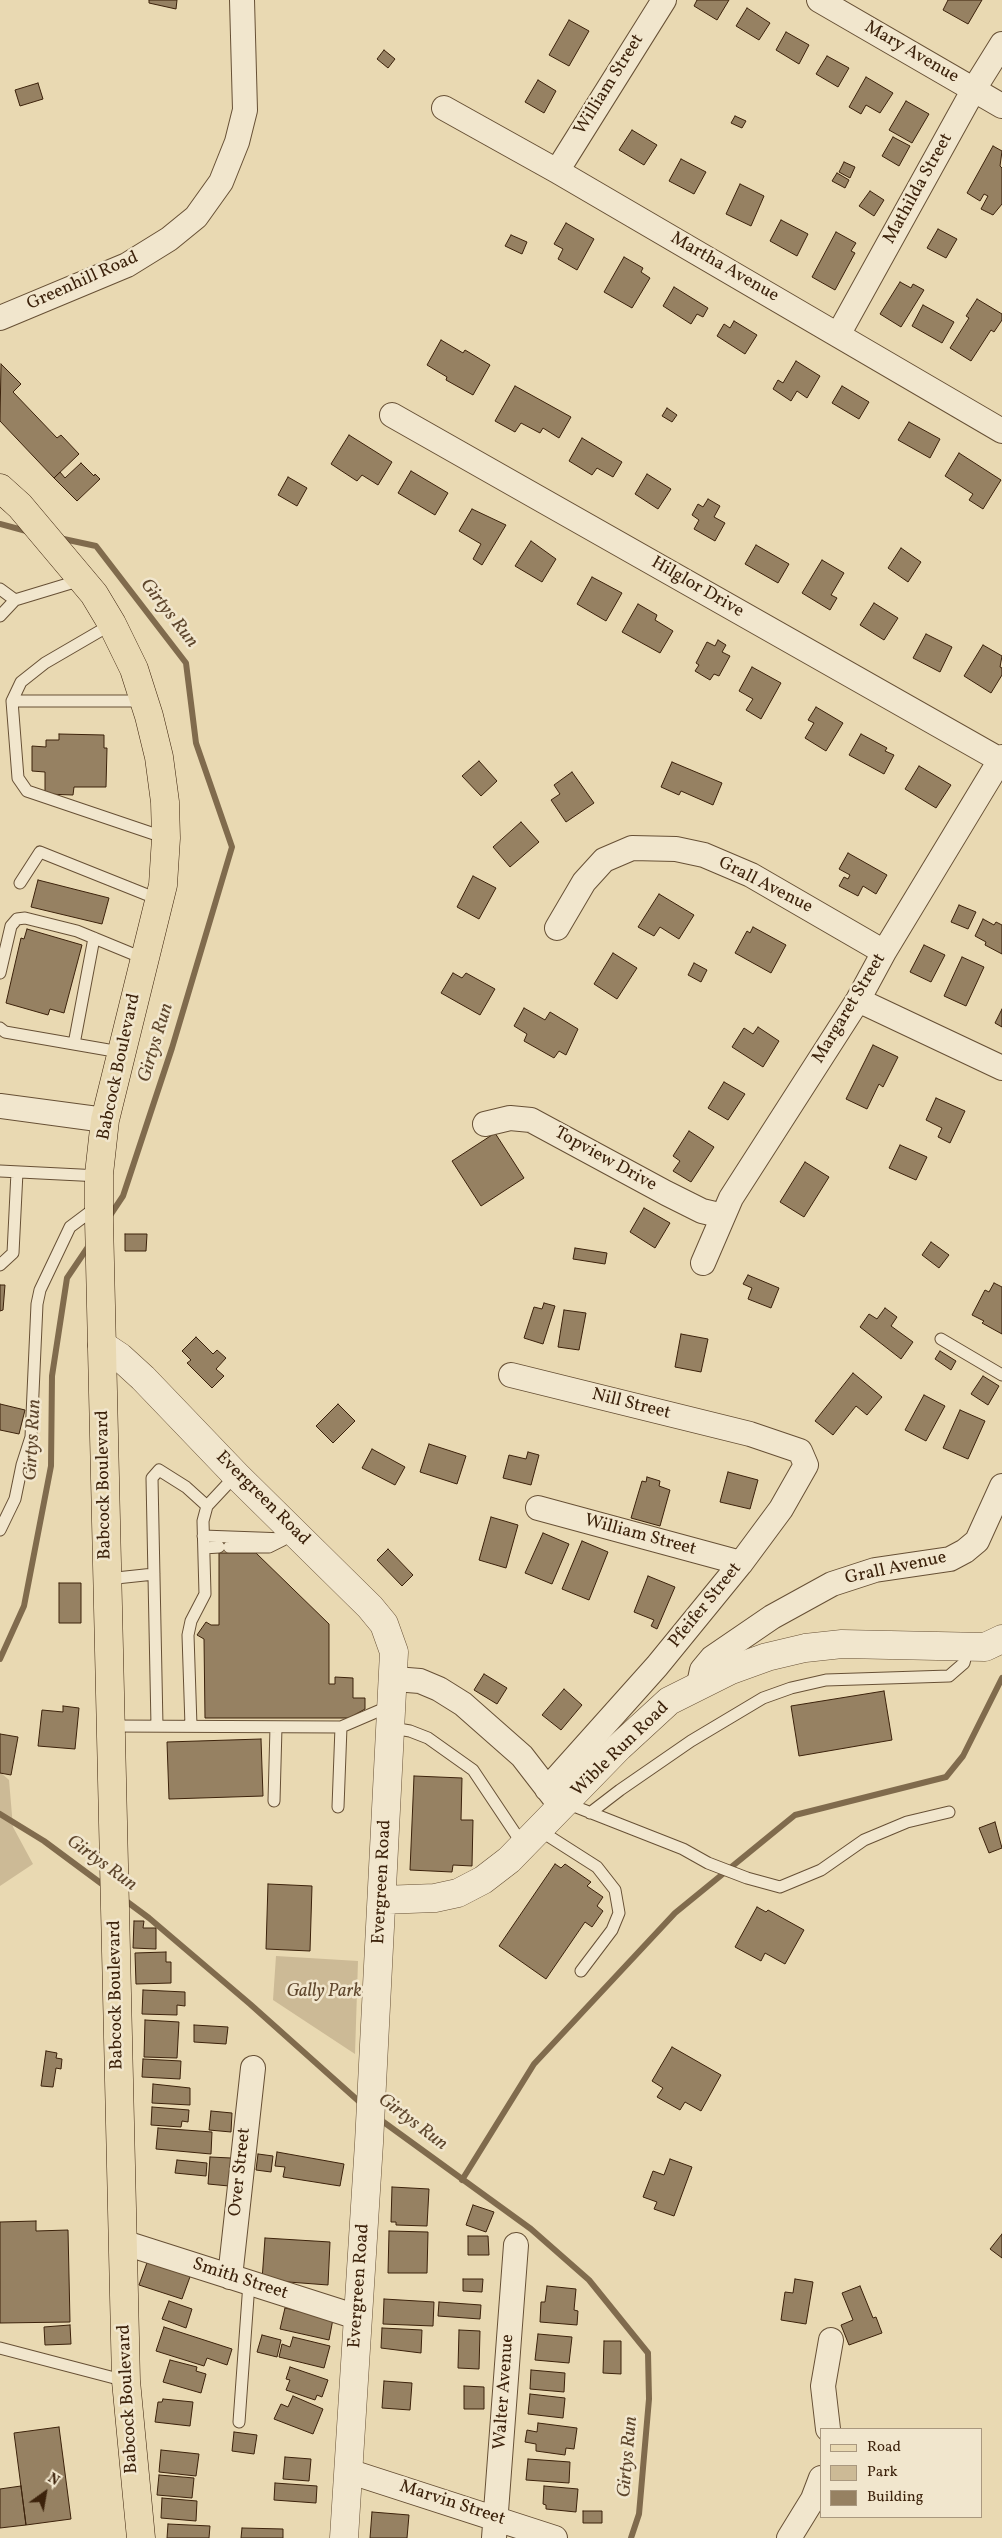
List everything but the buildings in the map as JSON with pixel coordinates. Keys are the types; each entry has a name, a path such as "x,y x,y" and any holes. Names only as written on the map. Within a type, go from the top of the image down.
{"main road":[{"name":"Babcock Boulevard","path":"10,497 94,594 112,624 134,669 144,701 159,757 165,802 166,838 160,900 120,1052 105,1120 99,1212 126,2380 141,2538"}],"street":[{"name":"Greenhill Road","path":"0,318 127,265 169,239 196,217 221,182 237,142 245,110 242,0"},
{"name":"William Street","path":"557,171 664,0"},
{"name":"Mary Avenue","path":"819,0 1002,106"},
{"name":"Mathilda Street","path":"838,335 974,90 1002,44"},
{"name":"Martha Avenue","path":"444,108 557,171 1002,431"},
{"name":"Hilglor Drive","path":"392,415 1001,759"},
{"name":"Margaret Street","path":"703,1263 731,1198 858,1000 884,952 1001,759"},
{"name":"Grall Avenue","path":"557,928 584,882 604,860 632,848 676,849 704,855 751,875 884,952"},
{"path":"858,1000 1002,1068"},
{"path":"0,1106 105,1120"},
{"name":"Topview Drive","path":"485,1124 510,1118 531,1120 666,1193 702,1211 723,1216"},
{"name":"Evergreen Road","path":"102,1345 120,1357 143,1378 236,1475 289,1534 370,1607 384,1624 394,1652 393,1704 370,2143 357,2317 344,2538"},
{"name":"Nill Street","path":"511,1375 750,1434"},
{"name":"Pfeifer Street","path":"566,1803 657,1666 741,1563 781,1509 806,1465 800,1452 750,1434"},
{"name":"Grall Avenue","path":"699,1684 702,1670 712,1658 772,1617 832,1584 874,1570 950,1559 965,1551 977,1541 1002,1486"},
{"name":"William Street","path":"538,1508 741,1563"},
{"name":"Wible Run Road","path":"382,1900 435,1898 458,1892 483,1880 531,1838 644,1722 669,1701 699,1684 767,1657 805,1648 842,1644 985,1644"},
{"path":"393,1704 426,1684 463,1704 522,1756 566,1803"},
{"name":"Over Street","path":"239,2280 253,2068"},
{"name":"Smith Street","path":"122,2242 357,2317"},
{"name":"Walter Avenue","path":"495,2528 516,2245"},
{"path":"828,2428 823,2386 831,2340"},
{"name":"Marvin Street","path":"348,2471 495,2528 555,2538"},
{"path":"789,2538 812,2499 820,2480"}],"lane":[{"path":"0,616 16,600 76,572"},
{"path":"0,589 16,600"},
{"path":"112,624 45,663 21,682 12,701 18,778 27,791 166,838"},
{"path":"12,701 144,701"},
{"path":"20,882 40,852 160,900"},
{"path":"0,973 11,926 17,919 25,918 94,938 145,959"},
{"path":"74,1044 94,938"},
{"path":"0,1028 5,1032 120,1052"},
{"path":"0,1171 100,1176"},
{"path":"0,1264 13,1253 17,1172"},
{"path":"0,1530 15,1499 22,1465 31,1437 37,1304 40,1290 70,1227 99,1212"},
{"path":"941,1339 1002,1376"},
{"path":"157,1726 152,1478 159,1470 186,1487 207,1506"},
{"path":"191,1726 188,1634 191,1621 206,1594 203,1521 207,1506 236,1475"},
{"path":"203,1536 289,1534"},
{"path":"204,1548 269,1547 289,1534"},
{"path":"108,1579 154,1574"},
{"path":"566,1803 620,1790 691,1741 763,1698 791,1688 826,1680 949,1676 985,1644"},
{"path":"111,1726 341,1727 393,1704 410,1731 428,1738 473,1770 531,1838 597,1867 615,1890 619,1913 612,1930 582,1971"},
{"path":"274,1801 276,1727"},
{"path":"338,1807 341,1727"},
{"path":"566,1803 683,1849 708,1863 747,1878 780,1887 821,1870 864,1840 907,1822 949,1812"},
{"name":"Over Street","path":"239,2280 239,2422"},
{"path":"0,2348 126,2380"}],"green space":[{"path":"0,1772 9,1780 13,1827 33,1864 0,1886"},
{"name":"Gally Park","path":"276,1956 358,1961 355,2054 273,2000"}],"waterway":[{"name":"Girtys Run","path":"0,524 30,532"},
{"name":"Girtys Run","path":"59,538 96,546 186,663 196,743 232,847 172,1048 123,1196 109,1217"},
{"name":"Girtys Run","path":"0,1659 24,1606 51,1466 52,1376 67,1278 90,1244"},
{"path":"462,2180 534,2064 675,1913 795,1815 946,1777 963,1756 1002,1678"},
{"name":"Girtys Run","path":"0,1814 44,1841 106,1887"},
{"name":"Girtys Run","path":"122,1898 149,1918 250,2004 363,2105"},
{"name":"Girtys Run","path":"378,2118 531,2229 589,2280 648,2353 649,2399 639,2514 631,2538"}]}
